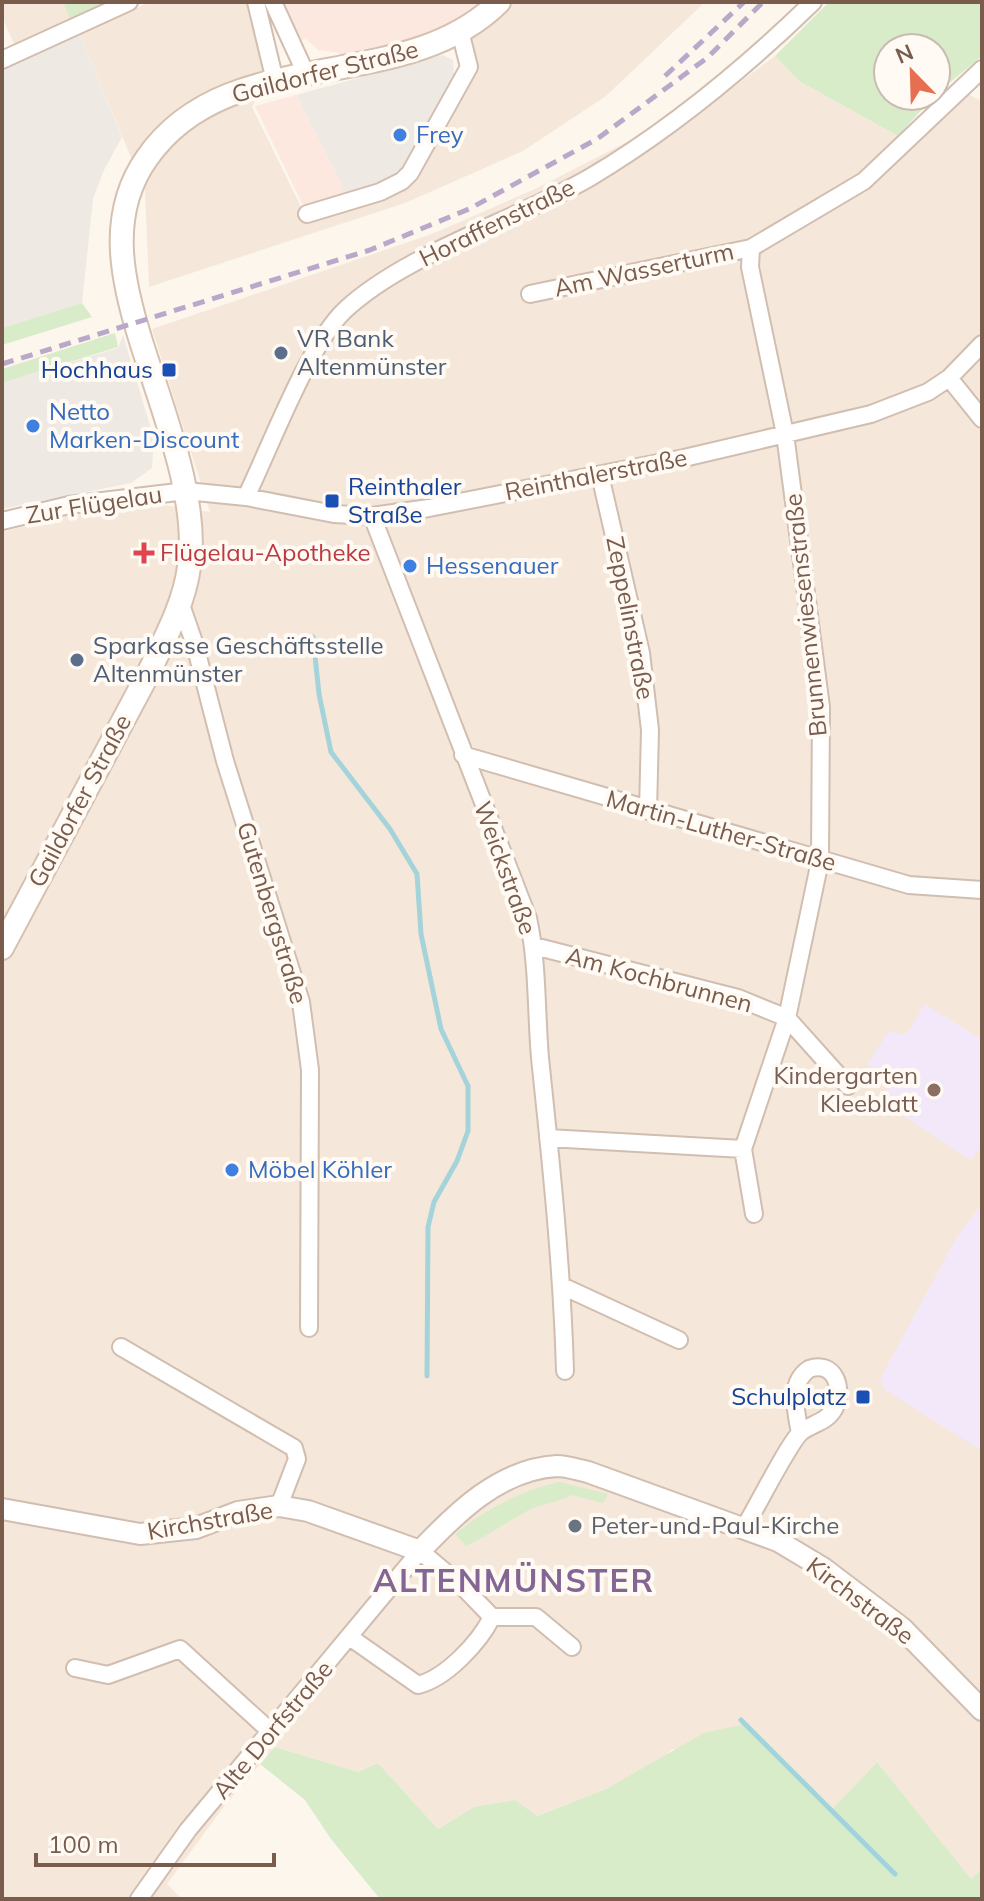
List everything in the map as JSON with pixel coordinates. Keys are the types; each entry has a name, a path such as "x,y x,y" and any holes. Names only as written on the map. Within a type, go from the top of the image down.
{"main road":[{"name":"Gaildorfer Straße","path":"2,948 148,674 180,602 189,568 192,527 186,491 132,312 122,260 124,205 133,178 149,155 186,116 224,97 275,81 403,53 460,31 499,2"}],"street":[{"path":"2,60 129,2"},
{"path":"256,2 275,81"},
{"path":"273,2 306,74"},
{"name":"Horaffenstraße","path":"246,497 325,332 345,310 412,265 590,177 663,128 767,47 813,2"},
{"path":"307,214 380,192 410,173 469,67 460,31"},
{"name":"Am Wasserturm","path":"530,294 751,248 864,181 982,69"},
{"name":"Brunnenwiesenstraße","path":"751,248 750,267 785,434 821,707 820,861 787,1018 743,1149 754,1214"},
{"name":"Reinthalerstraße","path":"186,491 246,497 334,514 372,516 600,475 900,405 949,378 982,344"},
{"path":"949,378 982,419"},
{"name":"Zeppelinstraße","path":"600,475 641,653 650,730 648,811"},
{"name":"Zur Flügelau","path":"2,521 69,505 186,491"},
{"name":"Weickstraße","path":"372,516 528,918 534,946 562,1286 565,1371"},
{"name":"Gutenbergstraße","path":"180,602 195,645 225,761 301,1002 310,1070 309,1328"},
{"name":"Martin-Luther-Straße","path":"463,755 909,885 982,890"},
{"name":"Am Kochbrunnen","path":"534,946 738,998 787,1018 848,1086"},
{"path":"548,1138 743,1149"},
{"path":"562,1286 679,1340"},
{"path":"121,1347 294,1448 297,1459 279,1506"},
{"path":"744,1528 800,1433"},
{"name":"Kirchstraße","path":"2,1509 140,1534 196,1528 238,1512 279,1506 308,1511 420,1551 462,1508 515,1476 557,1466 588,1472 778,1541 823,1568 902,1628 982,1710"},
{"path":"420,1551 463,1587 492,1617 536,1617 572,1647"},
{"name":"Alte Dorfstraße","path":"139,1899 188,1830 351,1638 420,1551"},
{"name":"Alte Dorfstraße","path":"351,1638 418,1685 433,1681 485,1631 492,1617"},
{"path":"75,1668 108,1675 180,1649 270,1731"}],"shaded area":[{"path":"2,2 63,2 70,19 14,44 2,17"},
{"path":"150,2 250,2 276,69 252,107 306,217 465,78 460,31 497,2 705,2 606,96 523,151 405,203 149,287 145,191 79,33"},
{"path":"273,2 497,2 481,18 342,67 339,53 318,50 306,39 293,43"},
{"path":"79,33 122,137 93,199 82,303 2,328 2,68"},
{"path":"443,55 453,60 454,74 465,78 410,173 350,201 296,95"},
{"path":"775,56 799,81 907,141 935,112 952,112 952,95 958,89 982,101 982,1869 971,1880 877,1762 831,1810 673,1749 658,1762 606,1789 536,1816 515,1800 474,1807 438,1829 378,1763 358,1772 275,1747 225,1805 167,1884 182,1899 2,1899 2,532 69,515 150,503 210,512 152,329 432,234 535,189 731,89"},
{"path":"296,95 350,201 307,214 255,106"},
{"path":"123,335 154,439 152,468 131,483 2,509 2,383 118,348"},
{"name":"Kindergarten Kleeblatt","path":"925,1004 982,1040 982,1145 971,1160 880,1101 893,1080 867,1064 889,1031 906,1034"},
{"path":"982,1204 982,1451 885,1390 880,1379 958,1235"}],"green space":[{"path":"63,2 105,2 70,19"},
{"path":"829,2 982,2 982,56 952,81 952,32 872,32 872,112 920,112 898,136 799,81 775,56"},
{"path":"82,303 92,317 2,345 2,328"},
{"path":"115,333 118,347 2,383 2,369"},
{"path":"560,1482 608,1494 603,1503 571,1495 534,1508 466,1546 455,1534 504,1502"},
{"path":"744,1724 831,1810 877,1762 971,1879 982,1869 982,1899 380,1899 331,1839 305,1800 260,1764 275,1747 358,1772 378,1763 438,1829 474,1807 515,1800 537,1816 606,1789 704,1733"}],"waterway":[{"path":"313,637 319,694 331,752 390,829 417,874 421,934 441,1029 468,1086 468,1131 457,1161 434,1202 428,1227 427,1376"},
{"path":"741,1720 895,1874"}],"railway":[{"path":"665,76 744,2"},
{"path":"2,364 370,250 469,209 597,139 707,58 763,2"}],"place":[{"name":"Frey","path":"400,135"},
{"name":"VR Bank Altenmünster","path":"281,353"},
{"name":"Hochhaus","path":"169,370"},
{"name":"Netto Marken-Discount","path":"33,426"},
{"name":"Reinthaler Straße","path":"332,501"},
{"name":"Flügelau-Apotheke","path":"144,553"},
{"name":"Hessenauer","path":"410,566"},
{"name":"Sparkasse Geschäftsstelle Altenmünster","path":"77,660"},
{"name":"Kindergarten Kleeblatt","path":"934,1090"},
{"name":"Möbel Köhler","path":"232,1170"},
{"name":"Schulplatz","path":"863,1397"},
{"name":"Peter-und-Paul-Kirche","path":"575,1526"}],"district":[{"name":"ALTENMÜNSTER","path":"514,1581"}]}
